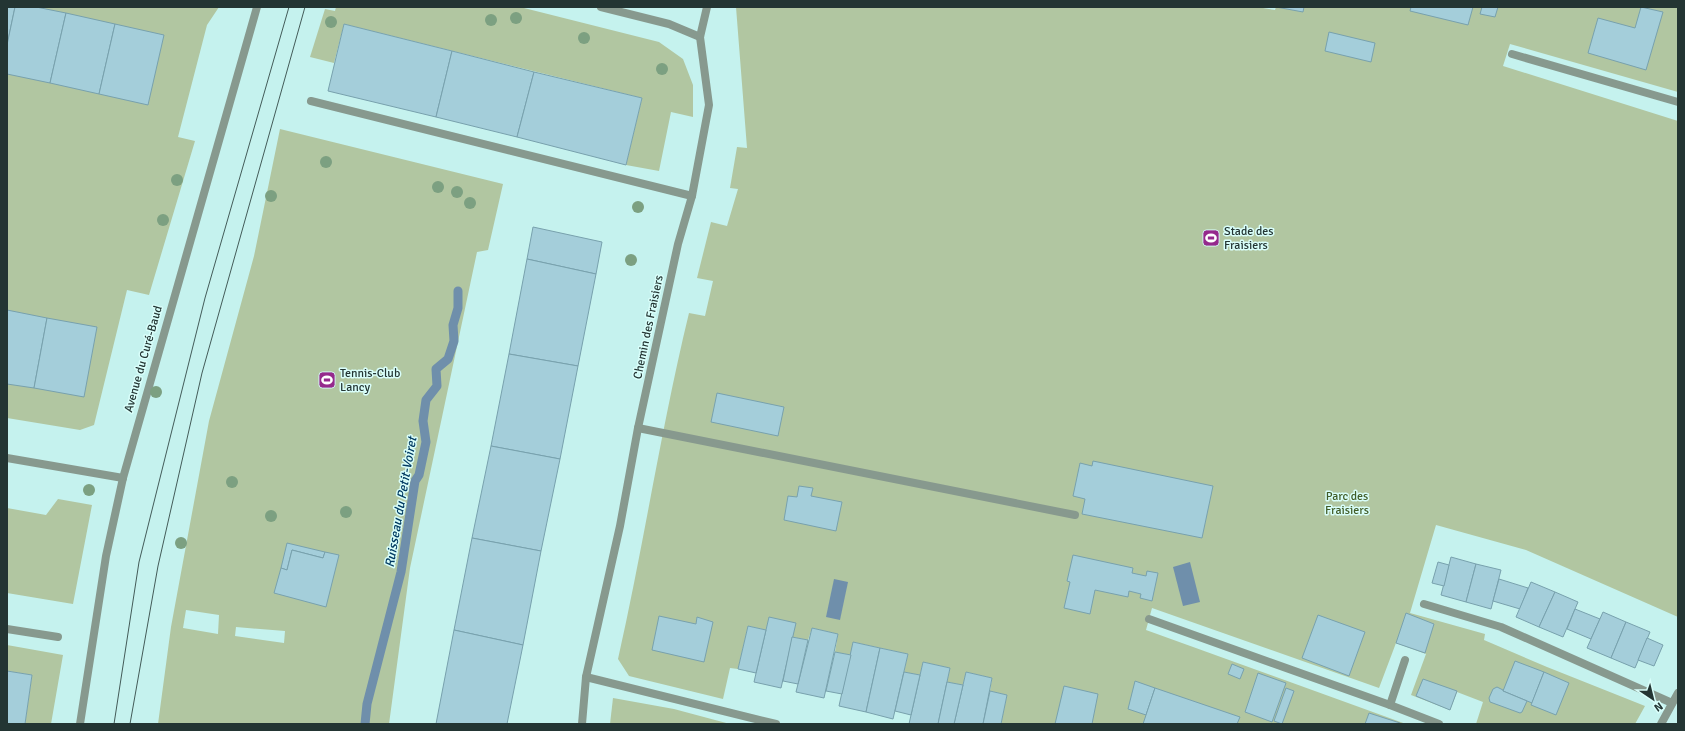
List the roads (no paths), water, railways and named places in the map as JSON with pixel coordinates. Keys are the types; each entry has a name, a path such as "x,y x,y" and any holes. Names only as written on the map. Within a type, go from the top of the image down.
{"street":[{"name":"Avenue du Curé-Baud","path":"80,724 106,556 122,478 257,7"},
{"path":"601,7 669,24 700,37 707,7"},
{"name":"Chemin des Fraisiers","path":"582,724 586,677 620,526 638,428 678,244 692,196 709,105 700,37"},
{"path":"1512,54 1678,102"},
{"path":"311,101 692,196"},
{"path":"638,428 1075,515"},
{"path":"7,458 122,478"},
{"path":"1424,604 1501,627 1672,703"},
{"path":"1149,619 1439,724"},
{"path":"7,629 58,637"},
{"path":"1390,705 1405,660"},
{"path":"586,677 776,724"},
{"path":"1661,724 1678,693"}],"water":[{"path":"1190,562 1200,602 1183,606 1173,567"},
{"path":"834,579 848,582 840,620 826,617"}],"waterway":[{"name":"Ruisseau du Petit-Voiret","path":"365,724 367,704 401,572 415,481 419,475 426,442 423,421 426,400 437,386 436,369 448,359 454,341 453,325 458,308 458,291"}],"tram line":[{"path":"114,724 139,562 205,298 289,7"},
{"path":"130,724 158,566 202,373 305,7"}],"place":[{"name":"Stade des Fraisiers","path":"1211,238"},
{"name":"Tennis-Club Lancy","path":"327,380"}],"park label":[{"name":"Parc des Fraisiers","path":"1347,503"}]}
